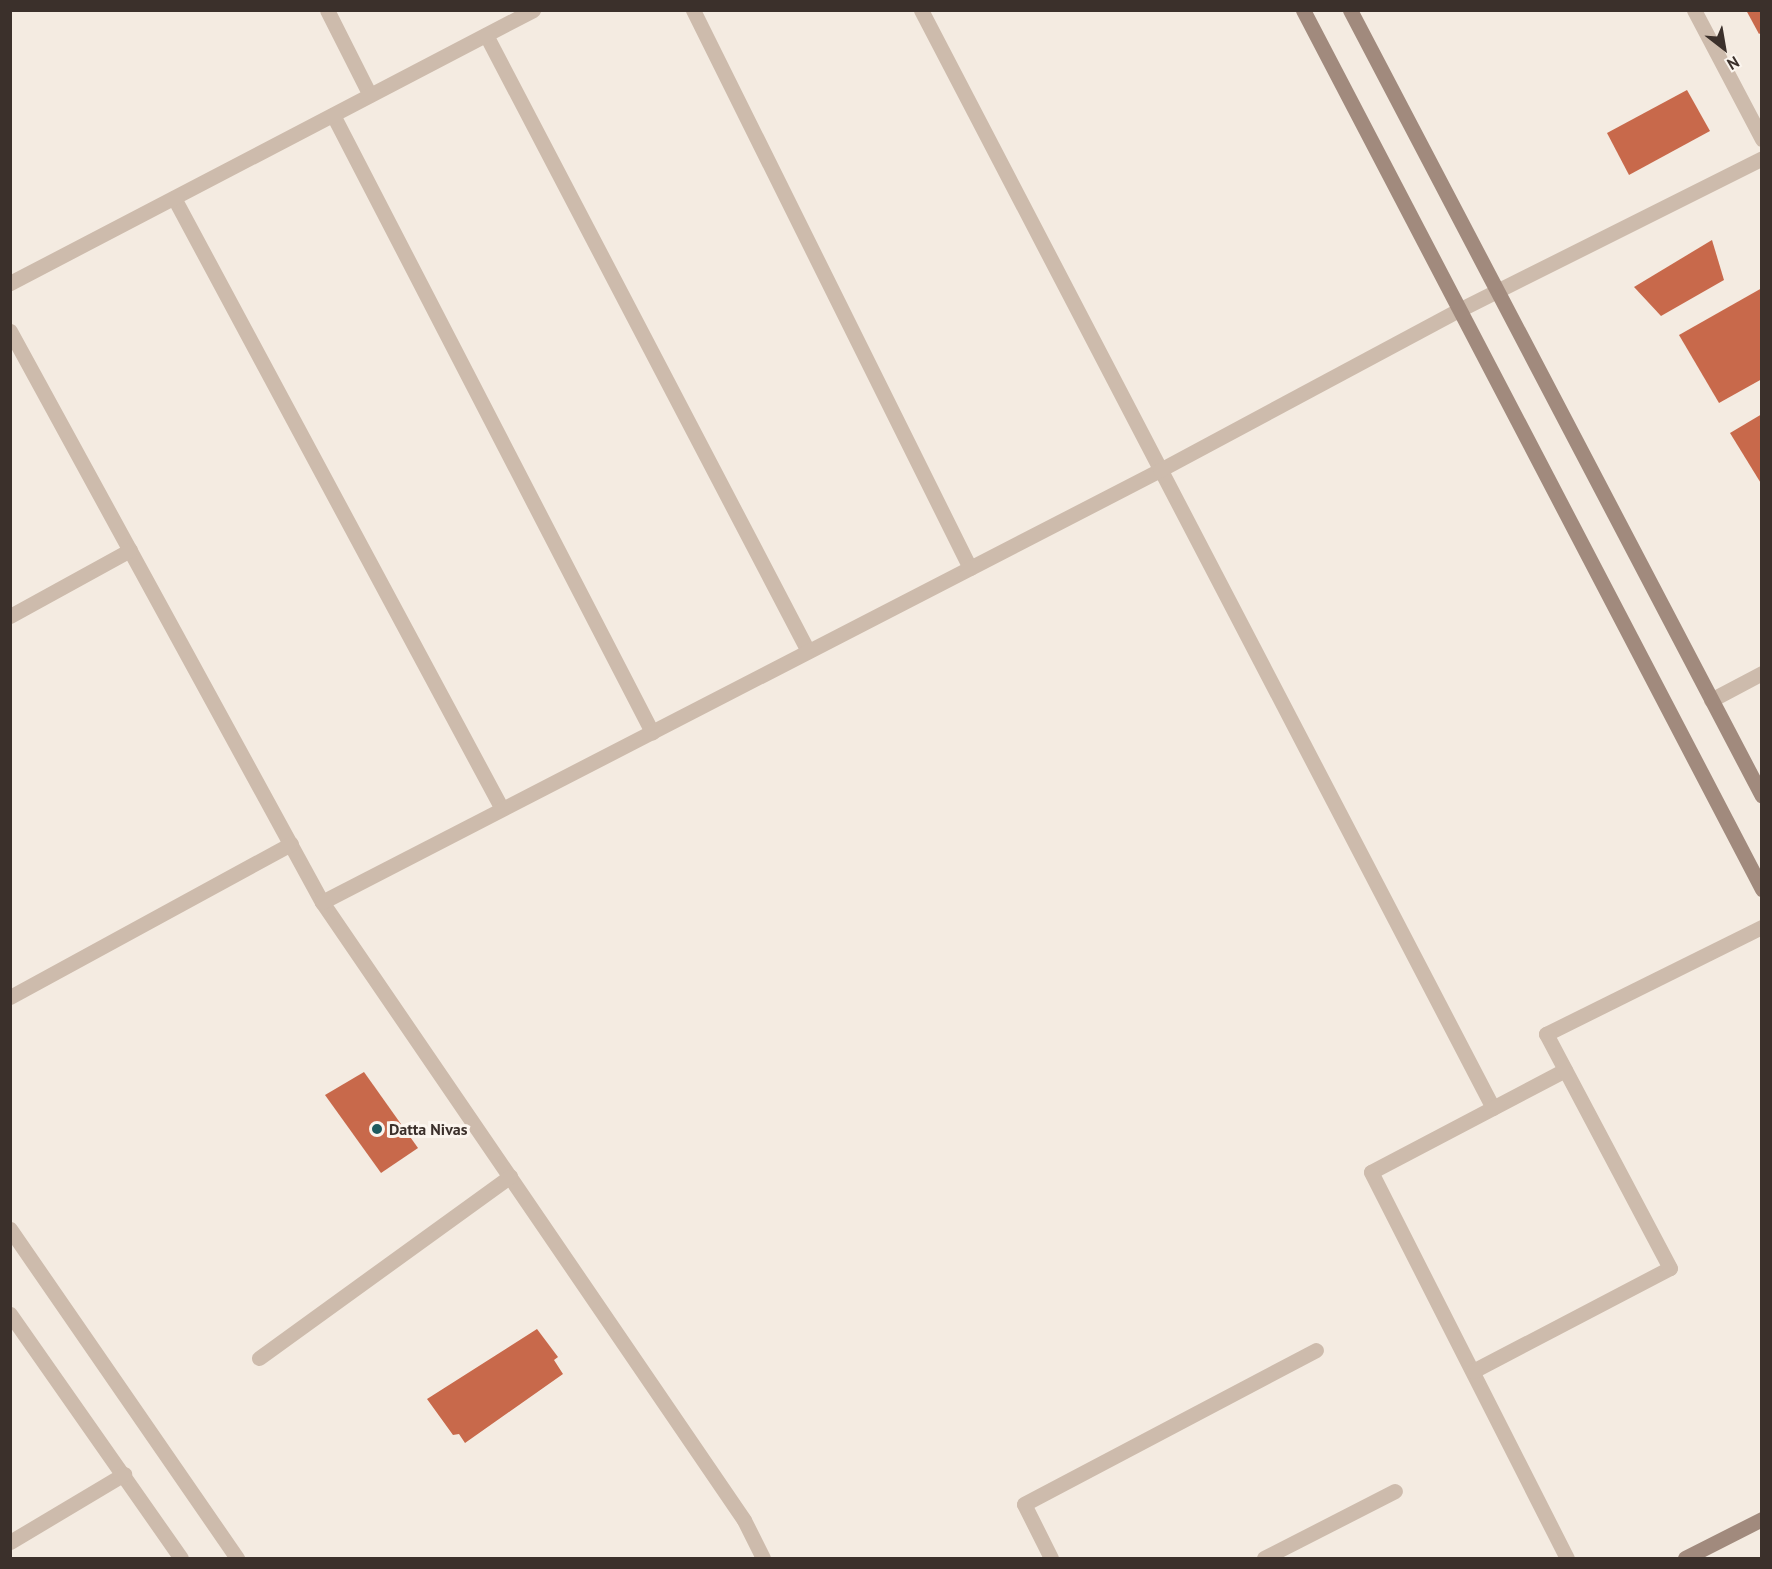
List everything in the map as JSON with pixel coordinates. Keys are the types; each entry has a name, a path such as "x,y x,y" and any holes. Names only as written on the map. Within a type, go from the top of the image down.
{"street":[{"path":"327,10 370,95"},
{"path":"10,283 533,10"},
{"path":"693,10 970,568"},
{"path":"921,10 1493,1108"},
{"path":"1303,10 1761,889"},
{"path":"1350,10 1761,796"},
{"path":"1694,10 1761,139"},
{"path":"486,35 808,651"},
{"path":"333,115 652,732"},
{"path":"322,902 1160,470 1460,309 1761,158"},
{"path":"174,198 502,809"},
{"path":"10,331 322,902 744,1520 763,1558"},
{"path":"10,616 130,550"},
{"path":"1711,700 1761,673"},
{"path":"10,997 291,844"},
{"path":"1473,1371 1670,1268 1546,1034 1761,927"},
{"path":"1565,1070 1371,1172 1567,1558"},
{"path":"259,1358 510,1176"},
{"path":"10,1229 237,1558"},
{"path":"10,1314 181,1558"},
{"path":"1051,1558 1024,1504 1316,1350"},
{"path":"10,1542 124,1474"},
{"path":"1264,1558 1395,1491"},
{"path":"1684,1558 1761,1519"}],"building":[{"path":"1746,10 1762,10 1762,32 1759,34"},
{"path":"1687,90 1710,131 1629,175 1607,133"},
{"path":"1712,240 1724,280 1661,316 1634,287"},
{"path":"1762,288 1762,379 1719,403 1679,335"},
{"path":"1762,414 1762,485 1730,433"},
{"name":"Datta Nivas","path":"364,1072 418,1148 381,1173 325,1095"},
{"path":"537,1329 558,1357 554,1360 563,1374 465,1443 459,1434 453,1435 427,1399"}],"place":[{"name":"Datta Nivas","path":"377,1129"}]}
